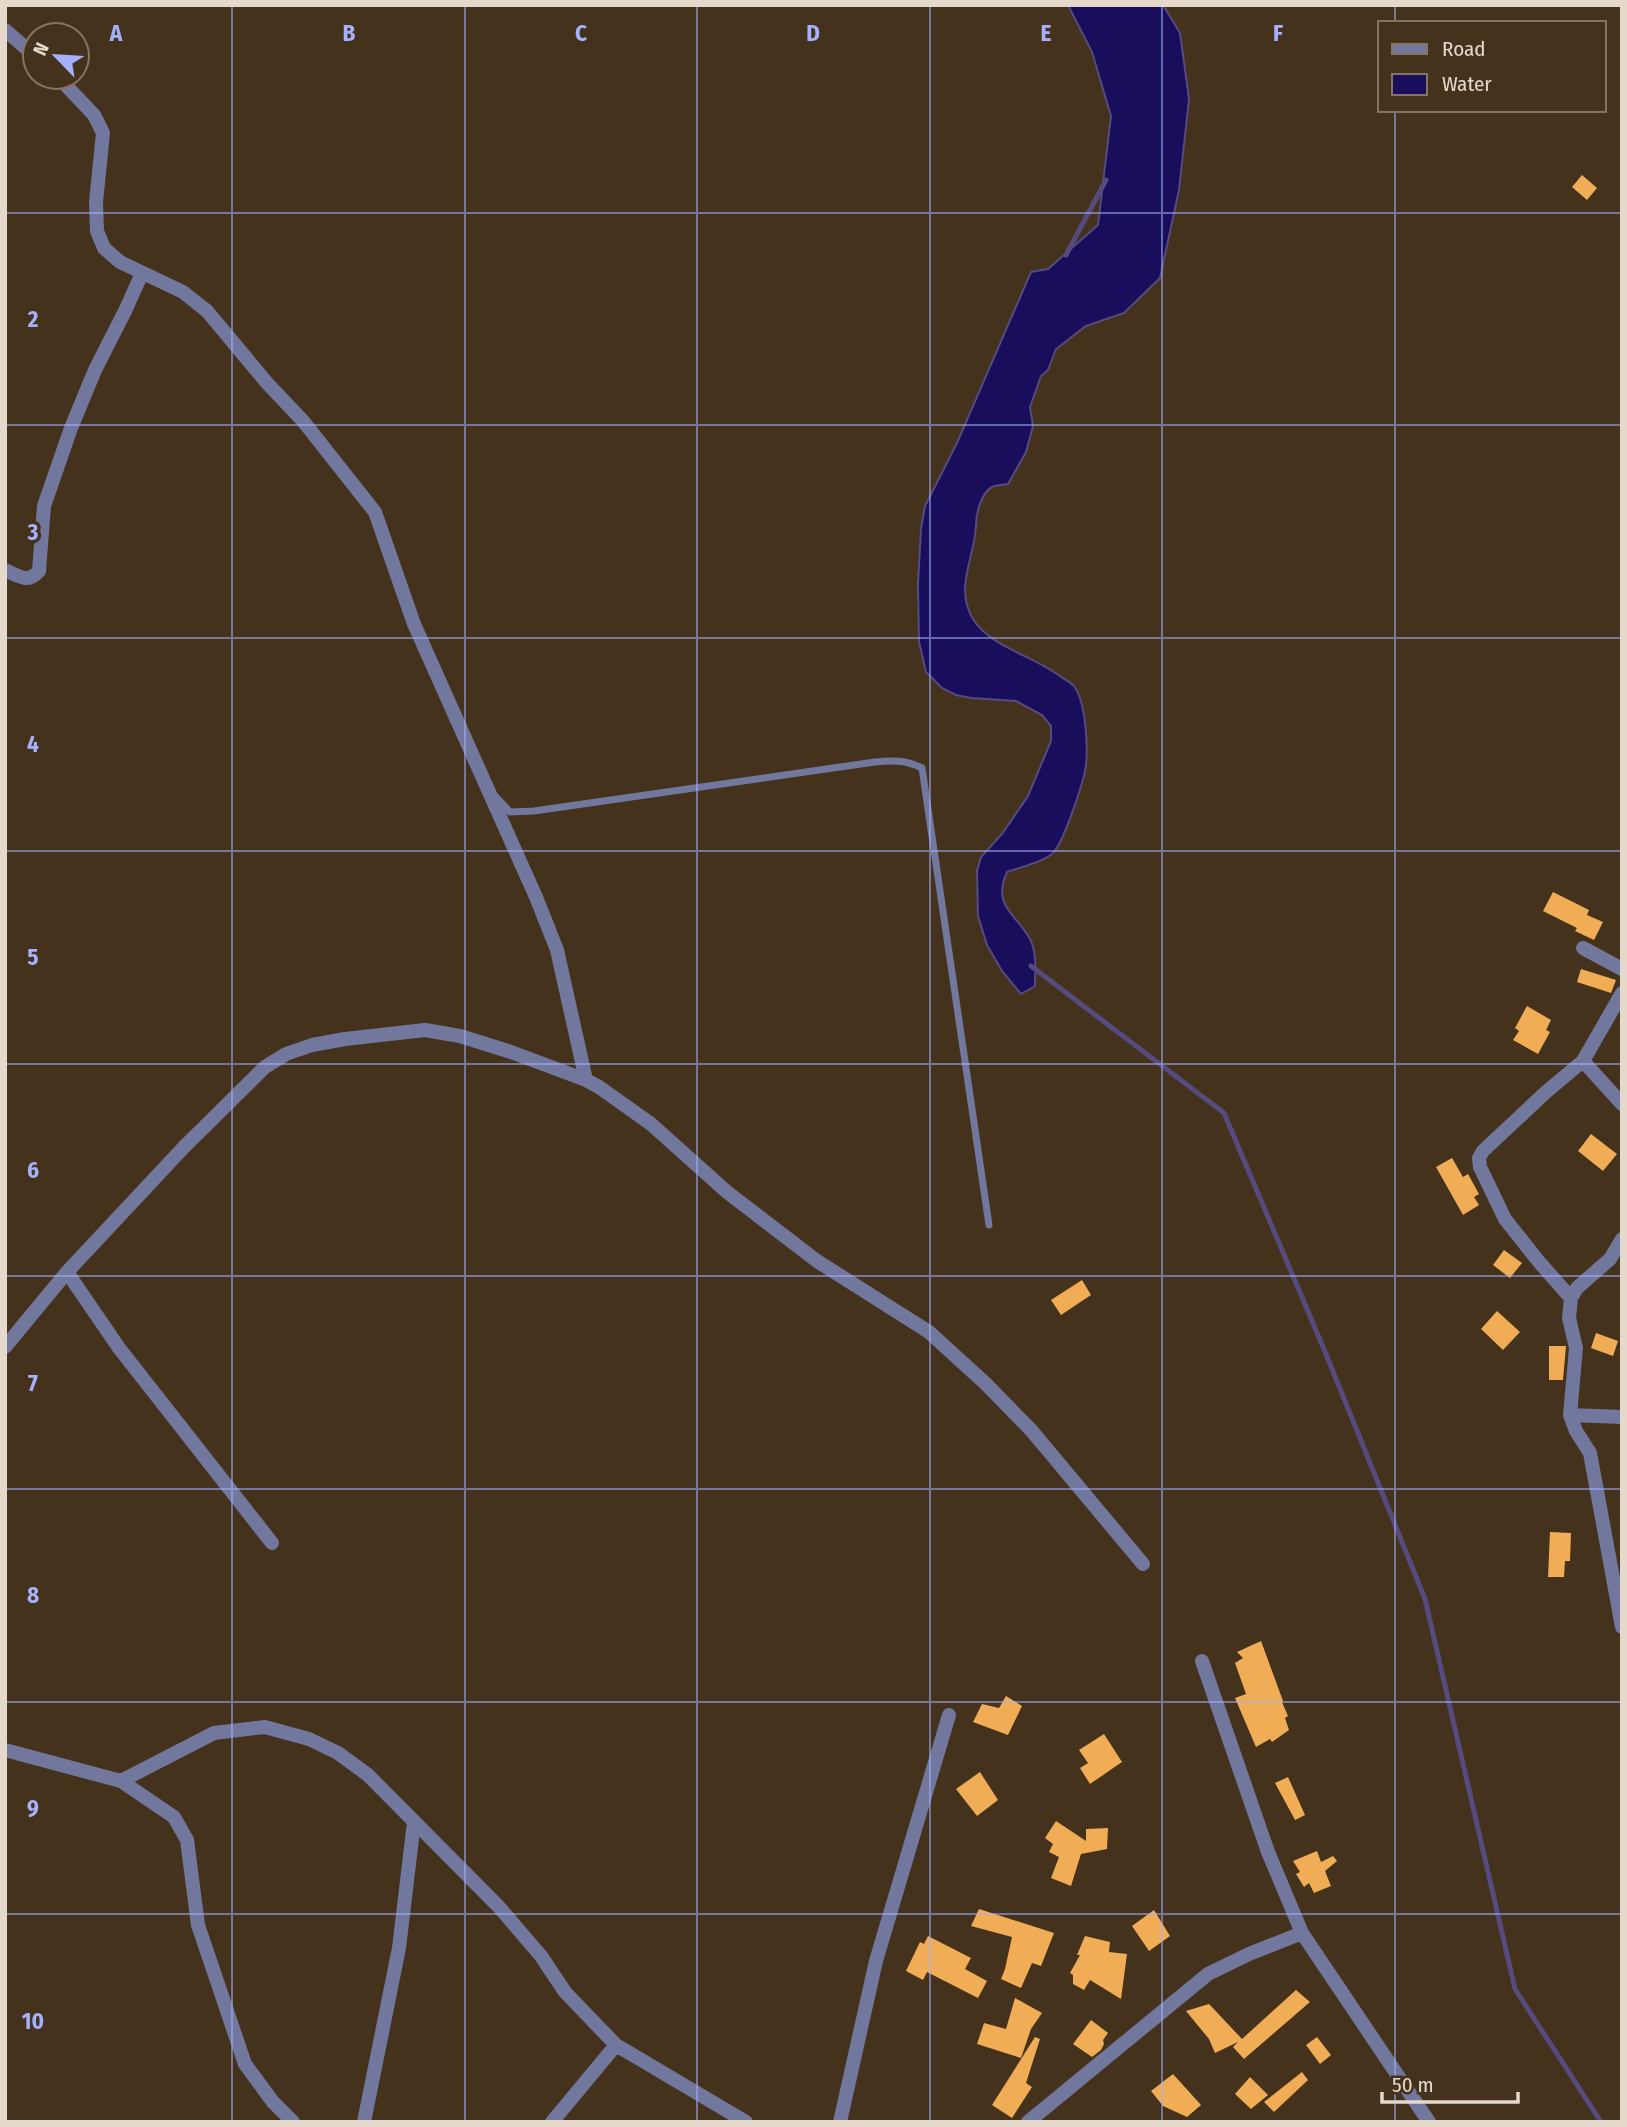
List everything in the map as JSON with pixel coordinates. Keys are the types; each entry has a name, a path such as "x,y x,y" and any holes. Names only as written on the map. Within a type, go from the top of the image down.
{"street":[{"path":"5,30 21,44"},
{"path":"71,91 94,115 103,133 96,202 97,231 104,248 120,262 183,292 207,311 267,383 303,421 375,512 414,624 558,950 586,1080"},
{"path":"5,569 25,578 31,578 39,571 44,506 71,428 95,370 127,309 142,273"},
{"path":"1583,948 1622,969"},
{"path":"1572,1298 1539,1263 1505,1219 1480,1167 1479,1158 1514,1121 1583,1061 1622,993"},
{"path":"5,1347 67,1272 184,1147 265,1067 286,1054 345,1038 425,1030 460,1035 586,1080 650,1124 727,1192 817,1261 929,1332 985,1382 1031,1430 1143,1564"},
{"path":"1583,1061 1622,1104"},
{"path":"1622,1239 1610,1259 1577,1288 1572,1298 1569,1318 1576,1348 1570,1415 1576,1431 1590,1453 1618,1585 1622,1627"},
{"path":"67,1272 119,1348 272,1543"},
{"path":"1570,1415 1622,1417"},
{"path":"1202,1661 1268,1852 1302,1933 1429,2122"},
{"path":"840,2122 876,1961 949,1715"},
{"path":"121,1781 214,1733 265,1727 309,1739 338,1753 368,1775 499,1907 541,1956 565,1992 616,2045 746,2122"},
{"path":"5,1750 121,1781 174,1817 187,1840 198,1926 245,2064 273,2102 293,2122"},
{"path":"364,2122 399,1948 414,1822"},
{"path":"1028,2122 1208,1974 1302,1933"},
{"path":"552,2122 616,2045"}],"lane":[{"path":"488,789 510,812 534,811 875,762 895,760 922,768 989,1225"}],"water":[{"path":"1068,5 1163,5 1180,33 1189,99 1179,190 1160,278 1124,313 1086,326 1056,349 1048,370 1041,376 1030,407 1033,426 1026,452 1008,484 988,490 977,515 965,584 965,596 973,619 990,637 1074,686 1081,702 1085,724 1087,757 1084,773 1062,839 1047,857 1007,872 1003,884 1004,903 1026,932 1034,952 1035,986 1021,994 1002,971 987,945 978,916 977,871 981,857 1002,834 1028,796 1051,741 1051,726 1042,715 1016,701 956,695 942,688 926,672 919,642 918,584 925,506 957,443 1031,272 1048,269 1098,225 1111,116 1092,52"}],"building":[{"path":"1582,175 1597,188 1587,200 1572,187"},
{"path":"1553,892 1589,910 1587,915 1603,922 1594,940 1543,911"},
{"path":"1581,969 1616,980 1611,993 1577,982"},
{"path":"1527,1006 1551,1020 1546,1030 1550,1032 1538,1054 1513,1040 1519,1031 1515,1028"},
{"path":"1591,1134 1617,1154 1603,1171 1578,1151"},
{"path":"1452,1158 1463,1177 1468,1174 1479,1194 1474,1197 1479,1205 1463,1215 1436,1167"},
{"path":"1504,1250 1522,1263 1510,1278 1493,1265"},
{"path":"1082,1280 1091,1295 1061,1315 1051,1300"},
{"path":"1497,1311 1520,1332 1503,1350 1481,1329"},
{"path":"1596,1333 1618,1341 1613,1356 1591,1348"},
{"path":"1549,1346 1566,1346 1563,1380 1549,1380"},
{"path":"1550,1532 1571,1533 1570,1561 1565,1561 1564,1577 1548,1577"},
{"path":"1261,1641 1288,1716 1285,1718 1289,1730 1272,1742 1270,1739 1256,1747 1235,1698 1246,1694 1235,1663 1243,1658 1237,1652"},
{"path":"1006,1696 1022,1706 1008,1735 973,1722 982,1704 999,1708"},
{"path":"1104,1734 1122,1762 1090,1784 1080,1768 1088,1763 1079,1750"},
{"path":"980,1772 998,1800 977,1816 956,1789"},
{"path":"1288,1777 1305,1815 1295,1820 1275,1783"},
{"path":"1056,1821 1086,1841 1086,1829 1108,1828 1107,1849 1081,1854 1071,1886 1051,1878 1059,1857 1049,1852 1053,1844 1045,1838"},
{"path":"1317,1851 1321,1862 1333,1856 1337,1861 1325,1871 1331,1886 1314,1893 1309,1883 1304,1887 1296,1874 1300,1872 1293,1861"},
{"path":"979,1909 1054,1933 1041,1966 1032,1963 1021,1988 1001,1979 1012,1937 971,1926"},
{"path":"1154,1910 1170,1936 1149,1951 1132,1926"},
{"path":"928,1936 971,1958 965,1969 987,1981 978,1998 927,1972 923,1980 906,1971 920,1942 924,1944"},
{"path":"1085,1936 1110,1942 1109,1952 1127,1954 1121,1999 1090,1980 1084,1990 1073,1984 1073,1975 1070,1973 1080,1955 1077,1955"},
{"path":"1296,1990 1310,2002 1244,2059 1233,2047 1238,2042 1215,2053 1209,2039 1186,2011 1209,2004 1242,2039"},
{"path":"1015,1998 1042,2013 1031,2029 1021,2058 977,2044 984,2023 1006,2029"},
{"path":"1091,2020 1108,2033 1101,2050 1092,2057 1073,2044"},
{"path":"1035,2037 1040,2039 1026,2083 1032,2087 1012,2118 992,2105"},
{"path":"1317,2037 1331,2055 1320,2064 1306,2045"},
{"path":"1302,2072 1308,2080 1274,2112 1264,2102"},
{"path":"1173,2074 1201,2105 1187,2117 1163,2106 1151,2091"},
{"path":"1250,2077 1268,2095 1251,2109 1235,2094"}],"waterway":[{"path":"1066,255 1106,180"},
{"path":"1031,966 1224,1113 1326,1354 1425,1599 1515,1989 1601,2122"}]}
